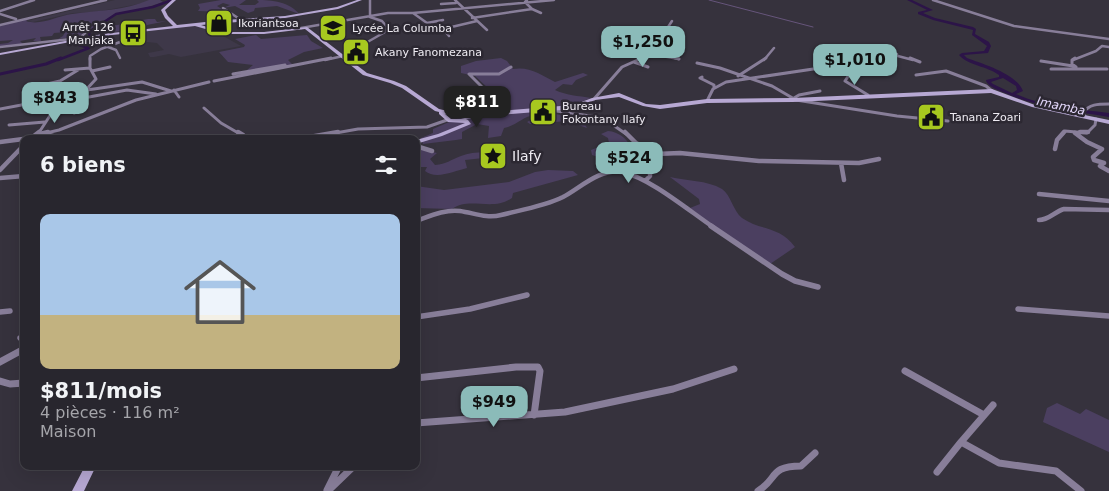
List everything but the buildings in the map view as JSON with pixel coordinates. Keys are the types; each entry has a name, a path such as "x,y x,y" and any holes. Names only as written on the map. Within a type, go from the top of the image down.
{"street":[{"path":"0,11 34,0"},
{"path":"0,25 106,0"},
{"path":"174,0 163,10 166,17 177,27"},
{"path":"0,47 194,24 285,17 328,10 350,5 360,0"},
{"path":"43,135 136,100 211,82 343,56 385,32 387,27 385,24 372,18 370,15 370,0"},
{"path":"503,0 506,4"},
{"path":"194,24 223,33 264,33 370,15 554,0"},
{"path":"933,0 1014,26 1109,39"},
{"path":"526,1 532,9 540,14"},
{"path":"441,4 455,2 487,30"},
{"path":"223,8 241,20"},
{"path":"472,18 532,9"},
{"path":"0,11 18,20"},
{"path":"412,13 427,22 443,20"},
{"path":"449,36 443,29 476,21"},
{"path":"322,135 358,129 427,127 447,116 465,117 581,106 594,98 622,67 642,59 657,44 672,21"},
{"path":"301,28 306,28 365,74 404,87 447,116 468,122 450,132 420,141"},
{"path":"0,54 39,48 80,38 89,29"},
{"path":"38,135 44,127 44,122 53,111 85,92 96,79 91,69 90,56 107,47 139,35 128,32"},
{"path":"1076,67 1072,64 1072,60 1076,57 1099,50 1102,46 1109,47"},
{"path":"107,47 116,50 120,58"},
{"path":"738,76 768,57 768,53 774,48"},
{"path":"649,51 656,55 679,59"},
{"path":"707,101 714,88 726,82 820,68 832,72 874,60 879,56 897,54"},
{"path":"891,55 904,56 920,62"},
{"path":"1041,61 1083,69"},
{"path":"634,62 648,67"},
{"path":"697,63 720,68 738,76 772,86 795,99 897,116 948,121"},
{"path":"233,74 283,65 293,66"},
{"path":"447,116 448,109 453,105 485,90 469,74 499,74 511,66"},
{"path":"65,70 110,68"},
{"path":"1051,69 1107,70"},
{"path":"38,86 60,80 78,70"},
{"path":"841,70 849,75 845,82 868,95"},
{"path":"916,75 946,71 986,86 992,91 1034,106 1084,113 1096,119 1109,122"},
{"path":"702,76 700,78 714,85 714,88"},
{"path":"0,108 142,81 173,91 179,97"},
{"path":"76,98 127,90 160,94"},
{"path":"795,99 809,92 821,90 828,98"},
{"path":"594,98 621,95 645,105 660,107 707,101 992,91"},
{"path":"74,114 81,110 76,98"},
{"path":"42,107 50,99"},
{"path":"1084,113 1087,107 1097,104 1109,104"},
{"path":"204,108 221,123 243,135"},
{"path":"550,110 603,118 652,153 688,154 759,161 793,160 841,163 869,162 879,159"},
{"path":"1055,149 1057,140 1065,131 1087,133 1095,125 1096,119"},
{"path":"9,125 44,122"},
{"path":"1075,133 1087,142 1102,149 1093,157 1094,160 1104,163 1100,166 1109,171"},
{"path":"0,142 20,139"},
{"path":"420,147 432,151"},
{"path":"0,170 20,150"},
{"path":"645,180 650,176 652,153"},
{"path":"841,163 844,168 842,173 844,180"},
{"path":"420,219 445,210 480,216 498,216 516,212 563,197 587,180 614,172 645,180 782,274 802,284 818,287"},
{"path":"0,178 20,176"},
{"path":"1039,194 1109,201"},
{"path":"1039,220 1046,220 1057,211 1064,209 1109,210"},
{"path":"420,316 479,307 527,295"},
{"path":"1018,309 1109,316"},
{"path":"0,312 10,311"},
{"path":"0,362 20,351"},
{"path":"420,378 516,367 538,367 540,371 534,415"},
{"path":"420,422 565,412 673,389 734,369"},
{"path":"904,371 984,415"},
{"path":"0,381 10,384 20,383"},
{"path":"937,472 993,405"},
{"path":"961,442 999,463 1056,471 1081,491"},
{"path":"758,491 763,488 773,474 787,466 801,466 815,453"},
{"path":"78,491 89,470"},
{"path":"327,491 337,470"},
{"path":"327,491 350,470"}],"shaded area":[{"path":"115,0 160,0 96,12 73,13 33,22 27,21"},
{"path":"149,0 160,0 163,2 139,10 114,15 79,36 58,39 65,32 54,33 52,36 40,37 41,41 33,41 36,38 20,41 23,44 0,46 0,44 13,40 0,41 0,26 31,18 26,21 37,22 72,14 121,8"},
{"path":"221,0 246,0 239,5 255,5 259,2 257,0 275,1 286,4 299,14 277,6 255,8 254,11 248,13 235,6 223,8 230,5 223,3 217,6 225,11 223,12 198,11 200,8 198,4"},
{"path":"155,19 157,22 167,21 147,25 144,30 92,33 97,29"},
{"path":"193,25 214,31 241,46 181,57 169,54 150,57 148,53 164,50 157,43 147,42 126,47 126,44 122,42 143,36 136,32"},
{"path":"256,35 261,39 307,35 311,41 323,48 304,52 288,60 294,66 247,70 253,65 228,62 219,52 244,47 245,45 235,39"},
{"path":"501,58 507,61 513,69 530,70 555,82 583,73 588,75 576,80 572,85 563,84 555,90 591,98 570,106 465,115 450,112 459,104 489,89 475,76 461,73 461,66 476,61"},
{"path":"523,112 547,112 582,120 587,128 567,121 530,124 527,122 538,116 535,115 504,128 501,136 488,138 489,126 477,124 462,132 462,139 423,144 421,138 433,133 433,129 456,119"},
{"path":"608,131 622,136 631,147 619,160 609,160 592,155 591,150 609,143 608,138 601,134"},
{"path":"420,149 437,153 430,159 435,165 446,163 471,153 488,152 504,154 502,156 465,160 467,168 440,175 429,174 425,171 427,167 420,167"},
{"path":"548,170 573,171 578,175 513,193 512,198 497,204 474,203 459,205 452,209 420,208 420,187 444,190 509,182 535,172"},
{"path":"670,177 703,182 722,189 728,195 742,218 783,235 795,247 770,264 711,225 690,208 700,204 699,199"},
{"path":"1057,403 1080,414 1086,409 1109,420 1109,452 1043,422 1047,408"}],"waterway":[{"path":"58,60 89,48 79,45 79,43 90,38 89,32 116,14 153,7 172,0"},
{"path":"709,0 813,27"},
{"name":"Imamba","path":"909,0 931,10 919,13 975,30 973,34 989,46 986,52 961,55 965,59 994,69 1001,74"},
{"path":"0,74 46,64 61,58"},
{"name":"Imamba","path":"1001,74 1018,85 1020,91 1013,94"},
{"name":"Imamba","path":"1001,74 1001,78 988,81 991,85 1022,99 1049,106 1109,115"}],"place":[{"name":"Ikoriantsoa","path":"219,23"},
{"name":"Lycée La Columba","path":"333,28"},
{"name":"Arrêt 126 Manjaka","path":"133,33"},
{"name":"Akany Fanomezana","path":"356,52"},
{"name":"Bureau Fokontany Ilafy","path":"543,112"},
{"name":"Tanana Zoari","path":"931,117"},
{"name":"Ilafy","path":"493,156"}]}
